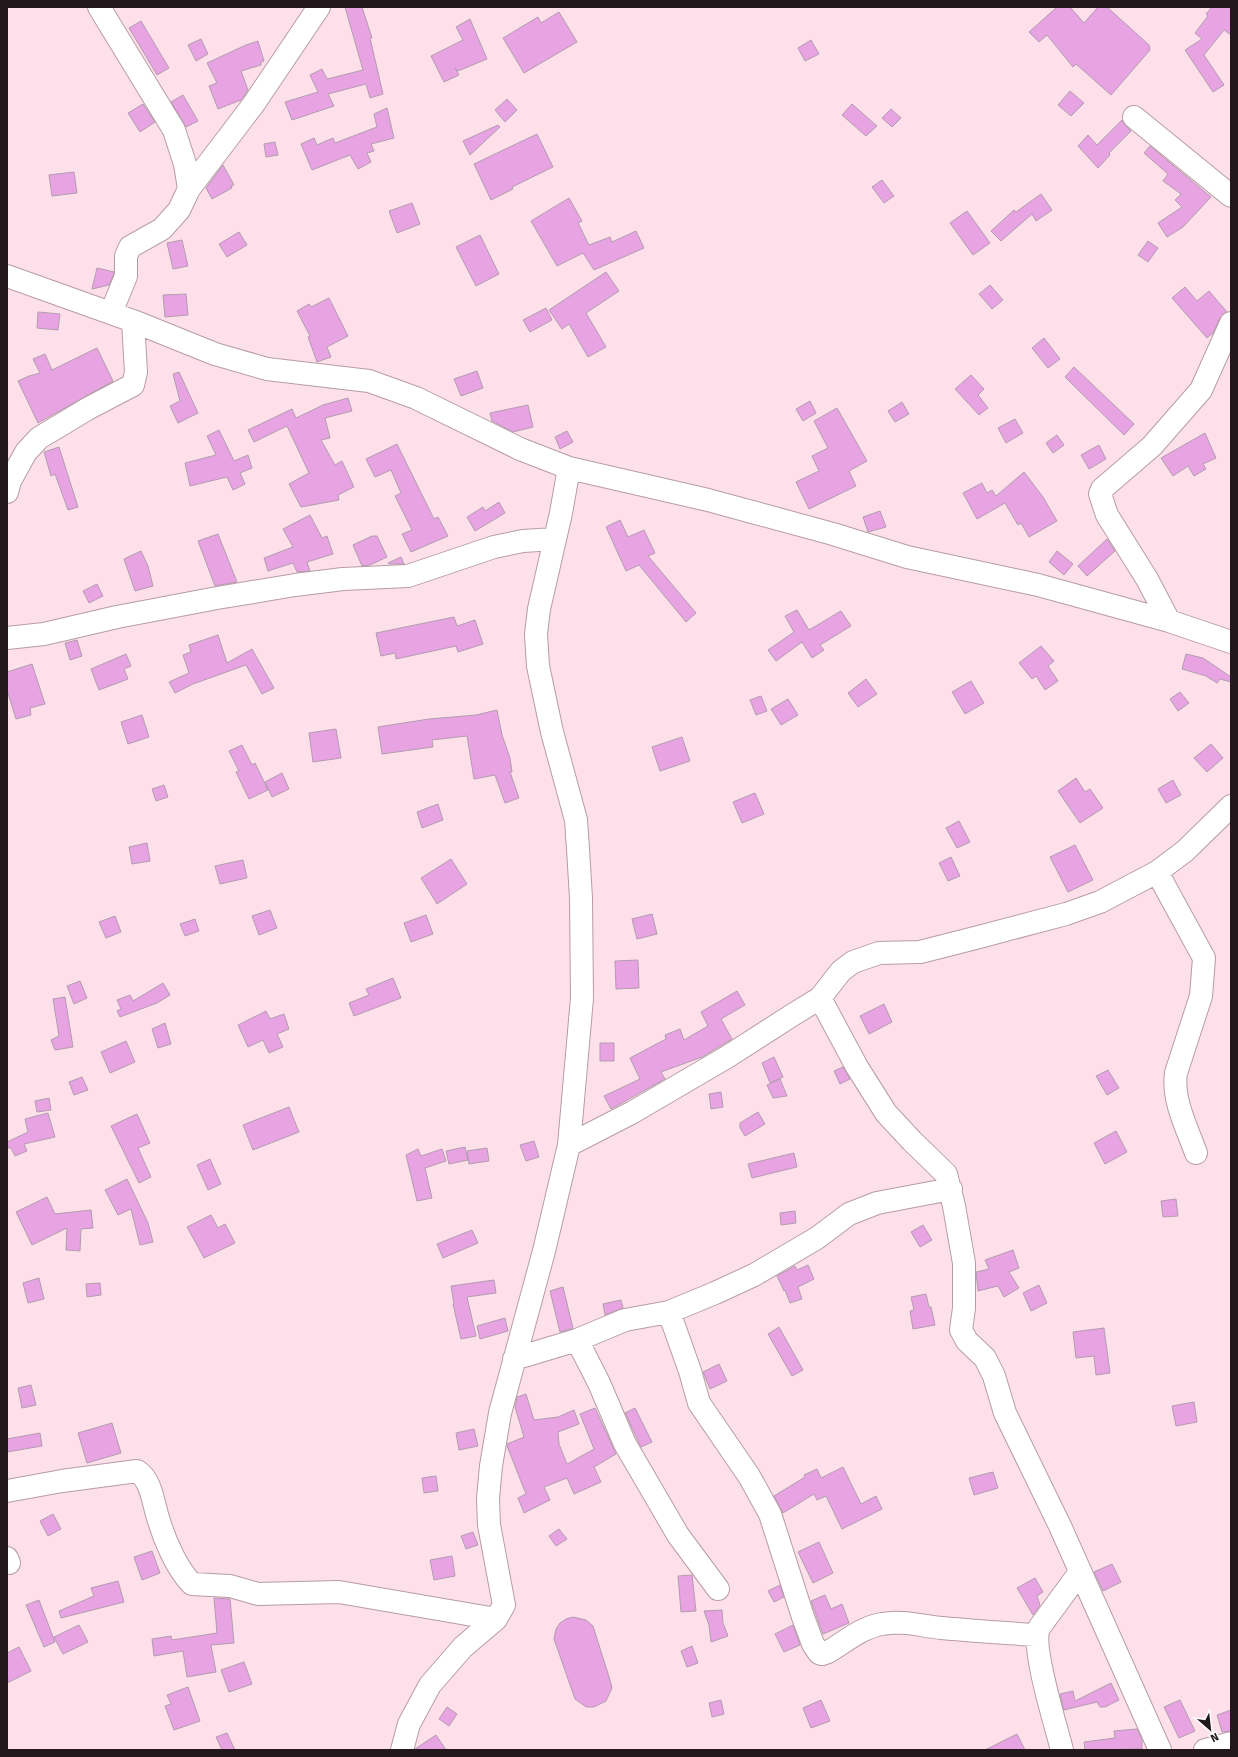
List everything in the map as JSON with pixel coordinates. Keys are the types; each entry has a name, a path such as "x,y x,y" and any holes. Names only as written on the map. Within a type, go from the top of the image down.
{"street":[{"path":"99,7 174,130 185,164 189,189"},
{"path":"111,313 126,276 126,256 130,247 162,229 179,210 189,189 253,106 319,7"},
{"path":"1134,117 1231,196"},
{"path":"7,276 133,321 215,354 267,369 369,381 416,398 520,449 569,468 708,500 833,534 907,557 1038,585 1169,621 1231,642"},
{"path":"7,492 10,481 26,452 39,438 89,408 133,385 136,372 133,321"},
{"path":"1169,621 1147,579 1107,515 1100,494 1102,489 1152,446 1202,390 1231,323"},
{"path":"402,1750 410,1724 430,1685 463,1647 496,1619 504,1605 489,1524 488,1498 491,1466 500,1413 544,1251 568,1146 582,998 581,898 578,849 576,820 552,732 538,666 536,634 539,609 569,468"},
{"path":"7,638 44,634 117,617 295,585 343,579 408,576 494,548 523,541 554,539"},
{"path":"568,1146 633,1112 727,1057 820,998 841,971 853,962 866,956 879,953 920,952 1066,914 1100,902 1157,872 1185,851 1231,806"},
{"path":"1157,872 1204,958 1201,996 1176,1073 1174,1084 1178,1106 1196,1153"},
{"path":"820,998 857,1066 886,1113 912,1142 946,1174 951,1189 964,1263 964,1308 961,1330 967,1341 985,1358 994,1376 1005,1413 1060,1526 1160,1750"},
{"path":"514,1359 578,1340 625,1320 669,1312 715,1294 754,1275 817,1238 850,1214 877,1203 951,1189"},
{"path":"669,1312 690,1371 699,1403 749,1476 770,1514 803,1617 813,1644 819,1653 822,1654 828,1652 863,1630 881,1624 904,1622 976,1631 1036,1635"},
{"path":"578,1340 599,1383 625,1444 678,1535 718,1589"},
{"path":"7,1491 62,1481 137,1471 146,1477 159,1522 178,1567 192,1584 230,1586 258,1594 339,1592 496,1619"},
{"path":"1062,1750 1039,1658 1036,1635 1039,1628 1080,1572"},
{"path":"1205,1750 1231,1743"}],"building":[{"path":"345,7 362,7 372,38 370,38 383,94 370,98 366,84 328,94 334,106 292,120 285,102 318,92 310,75 322,69 327,79 363,70"},
{"path":"1057,7 1070,7 1084,23 1098,7 1107,7 1149,45 1150,50 1111,95 1076,64 1073,67 1047,35 1039,42 1029,32"},
{"path":"1212,7 1231,7 1231,35 1224,30 1204,55 1224,85 1213,92 1185,50 1202,39 1195,33 1208,16 1206,14"},
{"path":"559,12 577,42 524,73 503,38 538,17 541,23"},
{"path":"470,19 487,59 458,71 455,68 459,75 444,82 431,56 463,40 456,27"},
{"path":"141,21 169,68 157,75 129,28"},
{"path":"201,39 208,54 196,61 188,45"},
{"path":"811,40 819,54 805,61 798,48"},
{"path":"258,41 264,61 261,62 261,65 241,71 248,90 241,100 218,109 209,86 217,83 207,63"},
{"path":"1070,91 1084,103 1071,116 1058,105"},
{"path":"183,95 198,121 186,127 171,102"},
{"path":"507,99 517,110 505,122 495,110"},
{"path":"143,104 155,122 140,132 128,113"},
{"path":"852,104 877,126 866,136 842,115"},
{"path":"387,108 394,138 371,144 374,151 367,153 371,162 358,169 350,155 312,170 301,144 314,138 317,145 333,138 335,143 377,127 374,114"},
{"path":"891,109 901,118 892,127 882,118"},
{"path":"1122,120 1131,131 1109,153 1110,155 1098,168 1078,146 1088,135 1097,145"},
{"path":"498,125 500,127 470,155 463,141"},
{"path":"537,134 553,167 512,187 513,189 491,200 474,164"},
{"path":"275,142 278,155 266,157 264,144"},
{"path":"1150,146 1211,197 1183,227 1167,237 1158,223 1182,207 1175,200 1181,194 1163,181 1168,174 1144,153"},
{"path":"223,165 234,185 231,186 232,188 212,199 206,188"},
{"path":"74,172 77,193 52,196 49,175"},
{"path":"882,180 894,196 884,203 872,187"},
{"path":"1041,194 1052,210 1036,221 1032,214 1001,241 991,231 1014,210 1016,212"},
{"path":"569,198 582,221 578,223 589,245 610,237 612,242 636,231 644,248 594,270 583,253 557,266 531,221"},
{"path":"412,203 420,224 397,233 389,211"},
{"path":"967,211 990,243 973,255 950,223"},
{"path":"239,232 247,245 227,257 219,244"},
{"path":"480,235 499,274 476,286 456,247"},
{"path":"182,240 188,266 173,269 167,243"},
{"path":"1148,241 1158,248 1148,262 1138,255"},
{"path":"97,268 114,272 114,274 109,285 92,289"},
{"path":"606,272 619,291 586,313 606,347 588,357 569,324 562,329 549,310"},
{"path":"990,285 1003,300 992,309 979,294"},
{"path":"1185,287 1197,301 1209,291 1227,312 1220,318 1213,333 1207,338 1172,298"},
{"path":"186,294 188,315 165,317 163,295"},
{"path":"329,298 348,336 327,347 331,357 317,362 308,337 310,336 297,311 309,304 311,307"},
{"path":"546,308 552,320 530,332 523,320"},
{"path":"38,312 60,314 58,330 37,328"},
{"path":"1044,338 1060,359 1048,368 1032,348"},
{"path":"97,348 113,381 38,423 18,381 40,373 33,359 45,354 52,370"},
{"path":"1074,367 1134,424 1124,435 1065,377"},
{"path":"477,371 483,388 461,396 454,379"},
{"path":"179,372 198,413 178,423 170,406 180,401 173,374"},
{"path":"971,375 984,389 978,395 988,408 979,415 955,389"},
{"path":"348,398 352,411 325,418 330,438 321,440 335,465 342,461 354,487 338,495 339,500 301,507 289,484 309,473 287,426 254,442 248,430 292,409 296,418 323,405"},
{"path":"810,401 816,413 803,421 796,409"},
{"path":"902,402 909,414 895,422 888,411"},
{"path":"528,405 533,427 513,432 492,421 490,413"},
{"path":"837,408 867,461 849,471 856,486 809,509 796,482 819,471 812,456 828,448 814,421"},
{"path":"1015,419 1023,433 1006,443 998,428"},
{"path":"219,430 234,461 248,455 252,468 240,473 245,484 233,490 227,477 190,486 185,463 216,455 207,436"},
{"path":"567,431 573,442 560,449 555,437"},
{"path":"1205,433 1216,458 1203,464 1206,469 1194,476 1188,466 1173,476 1161,458"},
{"path":"1057,435 1064,445 1053,453 1046,443"},
{"path":"397,444 434,519 438,517 448,536 411,552 402,534 412,530 395,496 401,493 391,470 375,477 366,459"},
{"path":"1099,445 1106,459 1089,469 1081,455"},
{"path":"59,447 78,507 68,510 55,474 51,476 44,452"},
{"path":"1024,472 1043,497 1057,521 1029,537 1021,523 1018,525 1005,503 977,519 963,493 982,483 987,493 992,490 996,496"},
{"path":"499,502 505,513 475,531 467,517 483,507 485,511"},
{"path":"880,511 886,527 868,532 863,517"},
{"path":"310,515 322,538 327,536 333,554 307,562 310,571 297,572 293,563 268,571 264,558 293,547 283,529"},
{"path":"620,520 628,537 644,530 655,553 648,556 696,613 686,622 639,565 626,571 606,527"},
{"path":"218,534 237,582 215,586 198,541"},
{"path":"372,536 377,536 387,557 370,565 362,566 353,545"},
{"path":"1107,539 1115,551 1087,576 1078,566"},
{"path":"141,551 148,566 153,586 135,591 124,559"},
{"path":"1057,551 1073,564 1064,575 1049,562"},
{"path":"401,557 404,564 388,563"},
{"path":"97,584 103,596 89,603 83,591"},
{"path":"797,610 809,630 841,611 851,626 820,645 824,650 812,658 802,642 776,661 768,650 794,632 785,616"},
{"path":"454,617 457,626 475,620 483,644 458,652 456,646 396,659 395,653 381,656 376,633"},
{"path":"218,635 227,663 252,649 274,688 262,694 246,665 193,684 175,693 169,682 189,673 183,655 191,652 189,645"},
{"path":"77,640 82,656 70,660 65,643"},
{"path":"1041,646 1054,661 1048,666 1058,681 1045,690 1036,676 1032,679 1019,663"},
{"path":"126,654 131,666 124,669 128,679 99,690 91,669"},
{"path":"1186,654 1203,658 1231,677 1231,682 1220,679 1217,683 1206,676 1182,669"},
{"path":"32,664 45,704 30,708 31,715 16,719 7,690 7,672"},
{"path":"866,679 877,694 858,707 848,693"},
{"path":"971,681 984,703 965,714 952,692"},
{"path":"1180,692 1189,703 1178,711 1170,699"},
{"path":"761,696 767,711 756,715 750,700"},
{"path":"788,699 798,715 781,725 771,709"},
{"path":"497,710 502,735 510,758 512,772 510,772 519,798 505,803 495,775 474,779 467,736 432,740 433,747 382,754 378,727 429,719 476,715"},
{"path":"142,715 149,737 128,744 121,722"},
{"path":"336,729 341,758 313,762 309,733"},
{"path":"682,737 690,761 660,771 652,747"},
{"path":"1211,744 1223,758 1207,772 1194,758"},
{"path":"242,745 252,765 255,763 268,790 249,799 236,772 239,771 229,751"},
{"path":"282,773 289,789 272,797 265,782"},
{"path":"1076,778 1085,792 1090,789 1103,808 1080,823 1058,791"},
{"path":"1173,780 1181,795 1166,803 1158,789"},
{"path":"164,785 168,797 156,801 152,789"},
{"path":"755,793 764,814 742,823 733,802"},
{"path":"438,804 443,820 422,828 417,812"},
{"path":"959,821 970,842 957,848 946,828"},
{"path":"147,843 150,861 132,864 129,847"},
{"path":"1075,845 1093,880 1068,892 1050,857"},
{"path":"951,857 960,876 948,881 939,863"},
{"path":"451,859 467,884 437,904 421,878"},
{"path":"243,860 247,878 220,884 215,866"},
{"path":"270,910 277,928 259,935 252,916"},
{"path":"652,914 657,934 637,939 632,919"},
{"path":"426,915 433,934 411,942 404,923"},
{"path":"115,916 121,932 106,938 99,922"},
{"path":"195,919 199,931 185,936 180,924"},
{"path":"638,960 639,988 616,989 615,961"},
{"path":"393,978 401,998 354,1016 349,1003 369,995 366,989"},
{"path":"80,981 87,998 74,1004 67,986"},
{"path":"163,983 170,995 157,1003 120,1017 117,1011 121,1009 117,1000 130,995 133,1001"},
{"path":"737,991 745,1005 721,1019 732,1039 702,1057 661,1072 665,1079 611,1109 604,1096 640,1079 630,1058 666,1039 665,1035 680,1029 684,1040 708,1026 701,1012"},
{"path":"65,997 73,1047 55,1050 51,1040 59,1036 53,999"},
{"path":"884,1004 892,1022 869,1034 860,1016"},
{"path":"266,1011 270,1019 284,1014 289,1029 277,1034 283,1047 269,1053 263,1040 248,1047 238,1025"},
{"path":"165,1023 171,1044 158,1048 152,1029"},
{"path":"126,1041 135,1062 110,1073 101,1052"},
{"path":"600,1043 614,1043 614,1061 600,1061"},
{"path":"774,1057 783,1077 770,1083 762,1063"},
{"path":"843,1067 850,1079 840,1084 834,1071"},
{"path":"1108,1070 1119,1088 1107,1095 1096,1076"},
{"path":"82,1077 88,1090 74,1095 69,1082"},
{"path":"780,1079 787,1096 773,1098 767,1085"},
{"path":"721,1092 723,1107 711,1109 709,1094"},
{"path":"49,1098 51,1110 37,1112 35,1101"},
{"path":"289,1107 299,1132 253,1150 243,1125"},
{"path":"758,1112 765,1124 745,1136 740,1128 740,1123"},
{"path":"48,1113 55,1137 24,1144 27,1151 15,1156 11,1148 8,1148 7,1142 28,1132 25,1119"},
{"path":"137,1114 150,1143 138,1148 151,1177 139,1183 111,1126"},
{"path":"1116,1131 1127,1152 1105,1164 1094,1143"},
{"path":"534,1141 539,1157 526,1161 520,1145"},
{"path":"465,1147 468,1160 449,1164 446,1151"},
{"path":"487,1148 489,1161 469,1164 467,1151"},
{"path":"418,1149 421,1156 442,1149 446,1161 425,1168 432,1198 417,1201 406,1155"},
{"path":"794,1153 797,1167 752,1178 748,1164"},
{"path":"210,1159 221,1184 208,1190 197,1165"},
{"path":"127,1179 148,1223 153,1242 140,1245 131,1209 118,1215 105,1190"},
{"path":"47,1197 55,1214 91,1210 93,1228 81,1229 80,1251 66,1250 67,1228 32,1245 16,1212"},
{"path":"1176,1199 1178,1216 1163,1217 1161,1201"},
{"path":"795,1211 796,1223 781,1225 780,1213"},
{"path":"211,1215 218,1228 225,1224 235,1243 204,1258 187,1227"},
{"path":"923,1225 932,1240 920,1247 911,1232"},
{"path":"472,1230 478,1243 443,1258 437,1244"},
{"path":"1013,1250 1019,1268 1009,1272 1019,1288 1004,1297 998,1286 978,1291 976,1272 989,1269 985,1260"},
{"path":"808,1265 814,1279 798,1287 802,1299 790,1303 777,1276 795,1266 797,1270"},
{"path":"39,1278 44,1299 28,1303 23,1283"},
{"path":"494,1280 496,1293 467,1297 476,1336 461,1339 453,1304 451,1286"},
{"path":"100,1283 101,1295 87,1297 86,1284"},
{"path":"1039,1285 1047,1303 1031,1311 1023,1293"},
{"path":"563,1287 573,1328 560,1332 550,1291"},
{"path":"926,1294 935,1325 913,1329 910,1311 914,1310 911,1297"},
{"path":"621,1300 623,1308 605,1315 603,1304"},
{"path":"505,1318 508,1331 480,1339 477,1326"},
{"path":"779,1327 803,1370 792,1376 768,1334"},
{"path":"1104,1328 1110,1373 1096,1375 1094,1356 1076,1358 1073,1332"},
{"path":"719,1364 727,1381 710,1389 703,1372"},
{"path":"31,1385 36,1405 22,1408 18,1388"},
{"path":"526,1394 534,1420 558,1417 574,1410 579,1424 558,1432 559,1444 567,1464 594,1449 580,1414 595,1408 616,1454 594,1467 601,1482 574,1494 567,1478 544,1487 550,1500 524,1513 518,1498 526,1494 507,1444 524,1437 515,1407 517,1397"},
{"path":"1194,1402 1197,1422 1176,1426 1172,1406"},
{"path":"635,1408 652,1442 641,1447 625,1413"},
{"path":"112,1423 121,1453 87,1463 78,1433"},
{"path":"474,1429 478,1446 459,1450 456,1433"},
{"path":"40,1433 42,1446 7,1452 7,1439"},
{"path":"843,1467 861,1504 876,1496 882,1509 842,1529 826,1496 817,1500 814,1494 783,1513 774,1496 805,1477 804,1475 817,1469 821,1478"},
{"path":"993,1472 998,1488 974,1495 969,1478"},
{"path":"436,1476 438,1491 424,1493 422,1478"},
{"path":"53,1514 61,1529 48,1536 40,1521"},
{"path":"559,1529 567,1539 556,1546 549,1536"},
{"path":"473,1532 478,1545 466,1549 461,1536"},
{"path":"819,1542 833,1573 813,1583 798,1552"},
{"path":"152,1551 160,1573 142,1580 134,1557"},
{"path":"452,1556 455,1576 434,1580 430,1560"},
{"path":"1112,1564 1121,1582 1103,1591 1094,1572"},
{"path":"692,1575 696,1611 681,1612 678,1576"},
{"path":"1035,1578 1043,1592 1037,1596 1040,1605 1033,1615 1017,1588"},
{"path":"118,1581 124,1602 61,1618 59,1611 94,1596 91,1588"},
{"path":"780,1585 784,1597 774,1602 768,1591"},
{"path":"825,1595 831,1609 842,1604 849,1623 823,1634 811,1601"},
{"path":"214,1598 230,1599 234,1643 211,1645 216,1672 187,1677 183,1651 154,1656 152,1639 171,1636 172,1640 217,1633"},
{"path":"39,1600 55,1642 44,1647 26,1605"},
{"path":"722,1610 723,1623 728,1636 711,1642 709,1625 704,1611"},
{"path":"573,1617 586,1620 593,1626 612,1688 606,1701 594,1707 586,1707 575,1699 554,1639 556,1629 560,1623"},
{"path":"79,1625 88,1642 63,1654 54,1637"},
{"path":"793,1625 800,1645 784,1652 775,1634"},
{"path":"692,1646 698,1663 687,1667 681,1651"},
{"path":"19,1647 31,1671 7,1683 7,1653"},
{"path":"244,1662 252,1684 229,1692 221,1670"},
{"path":"1111,1683 1119,1700 1105,1707 1100,1707 1097,1702 1064,1710 1060,1694 1073,1691 1075,1701"},
{"path":"188,1687 200,1721 174,1730 165,1706 171,1704 167,1695"},
{"path":"721,1700 724,1714 712,1717 709,1703"},
{"path":"821,1700 830,1721 811,1728 803,1708"},
{"path":"1180,1700 1195,1731 1179,1738 1164,1707"},
{"path":"447,1707 457,1714 449,1726 439,1719"},
{"path":"1231,1710 1231,1731 1222,1732 1217,1715"},
{"path":"1137,1729 1142,1739 1142,1749 1085,1750 1084,1742 1115,1738 1114,1731"},
{"path":"227,1733 235,1750 222,1750 216,1737"},
{"path":"1017,1734 1025,1750 985,1750"},
{"path":"436,1735 446,1750 415,1750 415,1749"}]}
